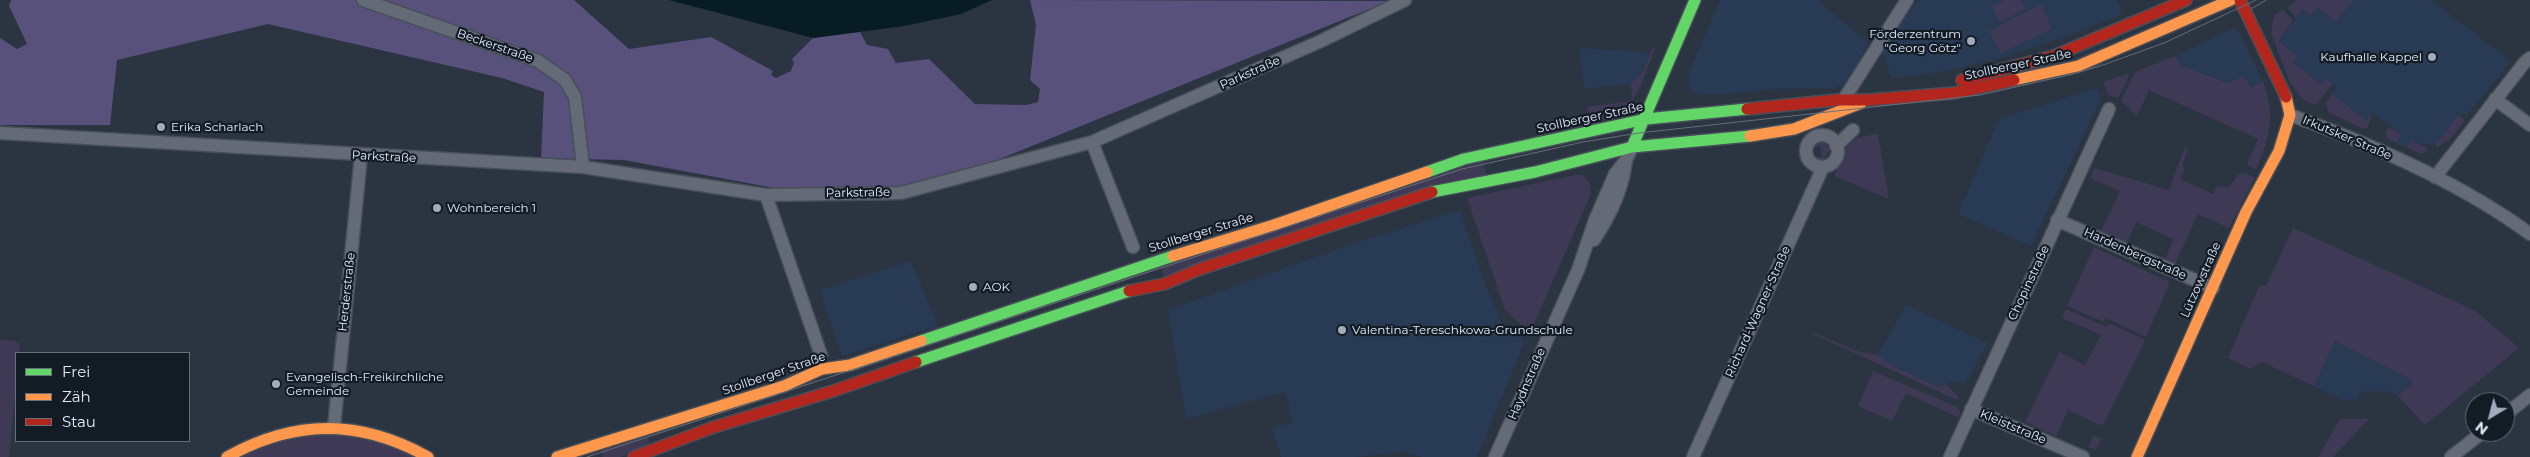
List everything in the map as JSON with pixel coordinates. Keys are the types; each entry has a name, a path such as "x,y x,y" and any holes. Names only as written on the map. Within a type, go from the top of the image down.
{"main road":[{"name":"Haydnstraße","path":"1632,147 1646,119 1696,0"},
{"name":"Stollberger Straße","path":"1919,94 1953,82 2054,56 2186,0"},
{"name":"Stollberger Straße","path":"557,457 784,386 822,369 850,365 1139,268 1156,260 1194,251 1274,226 1464,160 1646,119 1844,99 1868,100 1964,91 2078,66 2231,0"},
{"name":"Irkutsker Straße","path":"2240,0 2287,100 2290,115"},
{"name":"Stollberger Straße","path":"634,457 663,445 790,403 834,393 859,381 1126,292 1164,284 1200,269 1429,193 1535,172 1632,147 1758,135 1794,129 1868,100"},
{"name":"Lützowstraße","path":"2137,457 2246,212 2265,180 2286,134 2290,115"},
{"path":"228,457 255,441 280,434 334,427 383,435 414,447 428,457"}],"street":[{"name":"Beckerstraße","path":"364,0 538,61 565,80 575,97 583,167"},
{"name":"Parkstraße","path":"0,133 361,156 583,167 766,195 901,193 1092,142 1321,41 1405,0"},
{"path":"1844,99 1908,0"},
{"path":"2435,177 2495,99 2530,58"},
{"path":"2495,99 2530,124"},
{"name":"Chopinstraße","path":"1950,457 2109,109"},
{"name":"Irkutsker Straße","path":"2290,115 2317,124 2435,177 2484,202 2530,234"},
{"name":"Richard-Wagner-Straße","path":"1693,457 1823,167 1833,162 1837,154 1836,146 1853,130"},
{"path":"1823,167 1815,165 1809,160 1806,151 1809,143 1815,137 1822,136 1830,138 1836,146"},
{"path":"1092,142 1134,247"},
{"name":"Haydnstraße","path":"1495,457 1584,256 1595,220 1612,182 1632,147"},
{"name":"Herderstraße","path":"334,427 361,156"},
{"path":"766,195 821,354"},
{"name":"Hardenbergstraße","path":"2057,220 2213,288"},
{"path":"2515,407 2530,395"},
{"name":"Kleiststraße","path":"1971,409 2083,457"},
{"path":"2451,457 2470,442"}],"shaded area":[{"path":"11,0 574,0 629,49 711,37 773,71 771,75 776,78 791,71 794,63 792,59 813,38 860,32 867,45 888,49 896,63 929,59 975,104 1026,105 1038,102 1040,89 1030,80 1036,25 1030,0 1389,1 916,193 828,198 624,160 541,158 544,92 502,78 268,24 117,60 110,125 0,125 0,38 17,49 27,44 9,6"},
{"path":"669,0 992,0 961,14 904,26 813,38"},
{"path":"1720,0 1817,0 1868,42 1851,82 1833,88 1777,89 1713,95 1690,92 1689,72"},
{"name":"Förderzentrum \"Georg Götz\"","path":"1918,0 2116,0 2123,14 2079,32 2001,58 1957,69 1892,79 1881,49"},
{"path":"2005,0 2020,0 2025,9 2000,22 1992,7"},
{"path":"2297,0 2353,0 2336,22 2317,7 2310,15 2303,9 2296,18 2287,7"},
{"path":"2353,0 2431,0 2511,61 2468,114 2458,115 2435,145 2419,143 2407,147 2397,141 2401,134 2373,113 2367,120 2332,94 2337,86 2326,78 2321,84 2293,63 2298,57 2279,41 2303,9 2316,7 2336,22"},
{"path":"2041,4 2052,29 2001,53 1989,31"},
{"path":"2283,9 2293,21 2279,41 2298,57 2293,63 2321,84 2326,78 2333,83 2317,104 2314,105 2302,99 2289,81 2271,33 2274,16"},
{"path":"2234,28 2239,31 2263,81 2251,87 2244,76 2229,83 2180,65 2175,56"},
{"path":"1653,47 1655,49 1638,91 1632,100 1631,84 1643,71"},
{"path":"1579,48 1649,52 1643,71 1631,84 1584,89"},
{"path":"2175,56 2180,65 2228,83 2244,76 2251,87 2263,81 2269,105 2270,126 2256,169 2247,165 2258,139 2149,90 2137,116 2121,101 2135,72"},
{"path":"2127,74 2129,76 2118,98 2108,95 2103,82"},
{"path":"2097,88 2101,99 2031,246 1958,214 1999,119"},
{"path":"2332,94 2366,120 2370,116 2372,117 2367,128 2364,129 2328,112 2326,103"},
{"path":"1631,101 1622,111 1611,118 1589,126 1587,107"},
{"path":"2458,115 2465,120 2448,142 2446,141 2437,148 2435,145"},
{"path":"2391,127 2401,134 2397,141 2407,147 2411,140 2427,148 2425,153 2419,153 2386,138 2386,130"},
{"path":"1878,134 1889,199 1834,176 1848,145 1859,138"},
{"path":"1820,141 1824,142 1830,150 1822,162 1816,158 1822,156 1820,146 1814,148"},
{"path":"2185,147 2188,149 2182,165 2185,169 2180,179 2213,194 2217,186 2229,187 2241,173 2255,177 2229,228 2198,214 2175,264 2165,260 2173,239 2136,222 2127,243 2101,231 2120,191 2090,178 2094,168 2169,190"},
{"path":"1483,157 1487,177 1163,276 1161,267"},
{"path":"1575,175 1583,175 1590,184 1591,194 1530,333 1505,310 1467,198"},
{"name":"Valentina-Tereschkowa-Grundschule","path":"1460,210 1485,283 1502,323 1522,337 1524,343 1477,457 1422,457 1402,452 1357,457 1281,457 1272,428 1293,422 1285,392 1186,419 1168,310 1349,245"},
{"path":"2293,228 2474,310 2519,348 2425,425 2398,396 2413,383 2409,378 2335,341 2314,386 2262,362 2251,369 2228,358 2259,286 2266,286"},
{"path":"2094,247 2170,282 2146,337 2106,318 2104,322 2067,306"},
{"path":"911,261 938,326 842,356 820,290"},
{"path":"1906,305 1988,343 1965,384 1953,381 1939,387 1893,366 1878,355"},
{"path":"2066,309 2105,326 2111,324 2145,340 2102,426 2068,410 2056,436 2025,422 2059,352 2085,365 2101,335 2062,318"},
{"path":"1811,333 1856,351 1878,355 1893,366 1939,387 1946,384 1959,397 1957,400"},
{"path":"0,339 15,341 20,345 19,352 15,352 15,396 9,457 0,457"},
{"path":"2335,341 2409,378 2413,383 2398,396 2387,391 2359,391 2358,399 2344,400 2322,391 2314,386"},
{"path":"1873,371 1957,407 1960,412 1959,418 1906,393 1892,421 1858,406"},
{"path":"2340,419 2369,419 2333,457 2318,457"},
{"path":"334,427 428,457 227,457"},
{"path":"646,434 650,445 620,457 603,457 599,446"},
{"path":"2094,435 2101,439 2096,450 2088,447"}],"tram line":[{"path":"587,457 1462,169 1583,142 1639,133 1980,95 2073,74 2103,65 2164,43 2256,0"},
{"path":"2251,9 2266,0"}],"traffic: fast":[{"path":"1632,147 1695,0"},
{"path":"1427,172 1464,159 1646,119 1747,109"},
{"path":"1432,192 1535,172 1632,147 1750,136"},
{"path":"921,341 1173,256"},
{"path":"916,362 1129,291"}],"traffic: slow":[{"path":"2014,80 2078,66 2231,0"},
{"path":"2137,457 2246,212 2279,151 2290,115 2286,97"},
{"path":"1750,136 1794,129 1861,103"},
{"path":"1173,256 1274,225 1427,172"},
{"path":"557,457 784,386 822,369 850,365 921,341"},
{"path":"227,457 252,445 278,436 303,430 328,428 352,430 377,436 403,445 428,457"}],"traffic: jam":[{"path":"1962,80 2054,56 2186,0"},
{"path":"2240,0 2286,97"},
{"path":"1747,109 1837,100 1868,100 1954,93 2014,80"},
{"path":"1129,291 1164,284 1200,269 1432,192"},
{"path":"634,457 711,428 833,391 916,362"}],"place":[{"name":"Förderzentrum \"Georg Götz\"","path":"1971,41"},
{"name":"Kaufhalle Kappel","path":"2432,57"},
{"name":"Erika Scharlach","path":"161,127"},
{"name":"Wohnbereich 1","path":"437,208"},
{"name":"AOK","path":"973,287"},
{"name":"Valentina-Tereschkowa-Grundschule","path":"1342,330"},
{"name":"Evangelisch-Freikirchliche Gemeinde","path":"276,384"}]}
